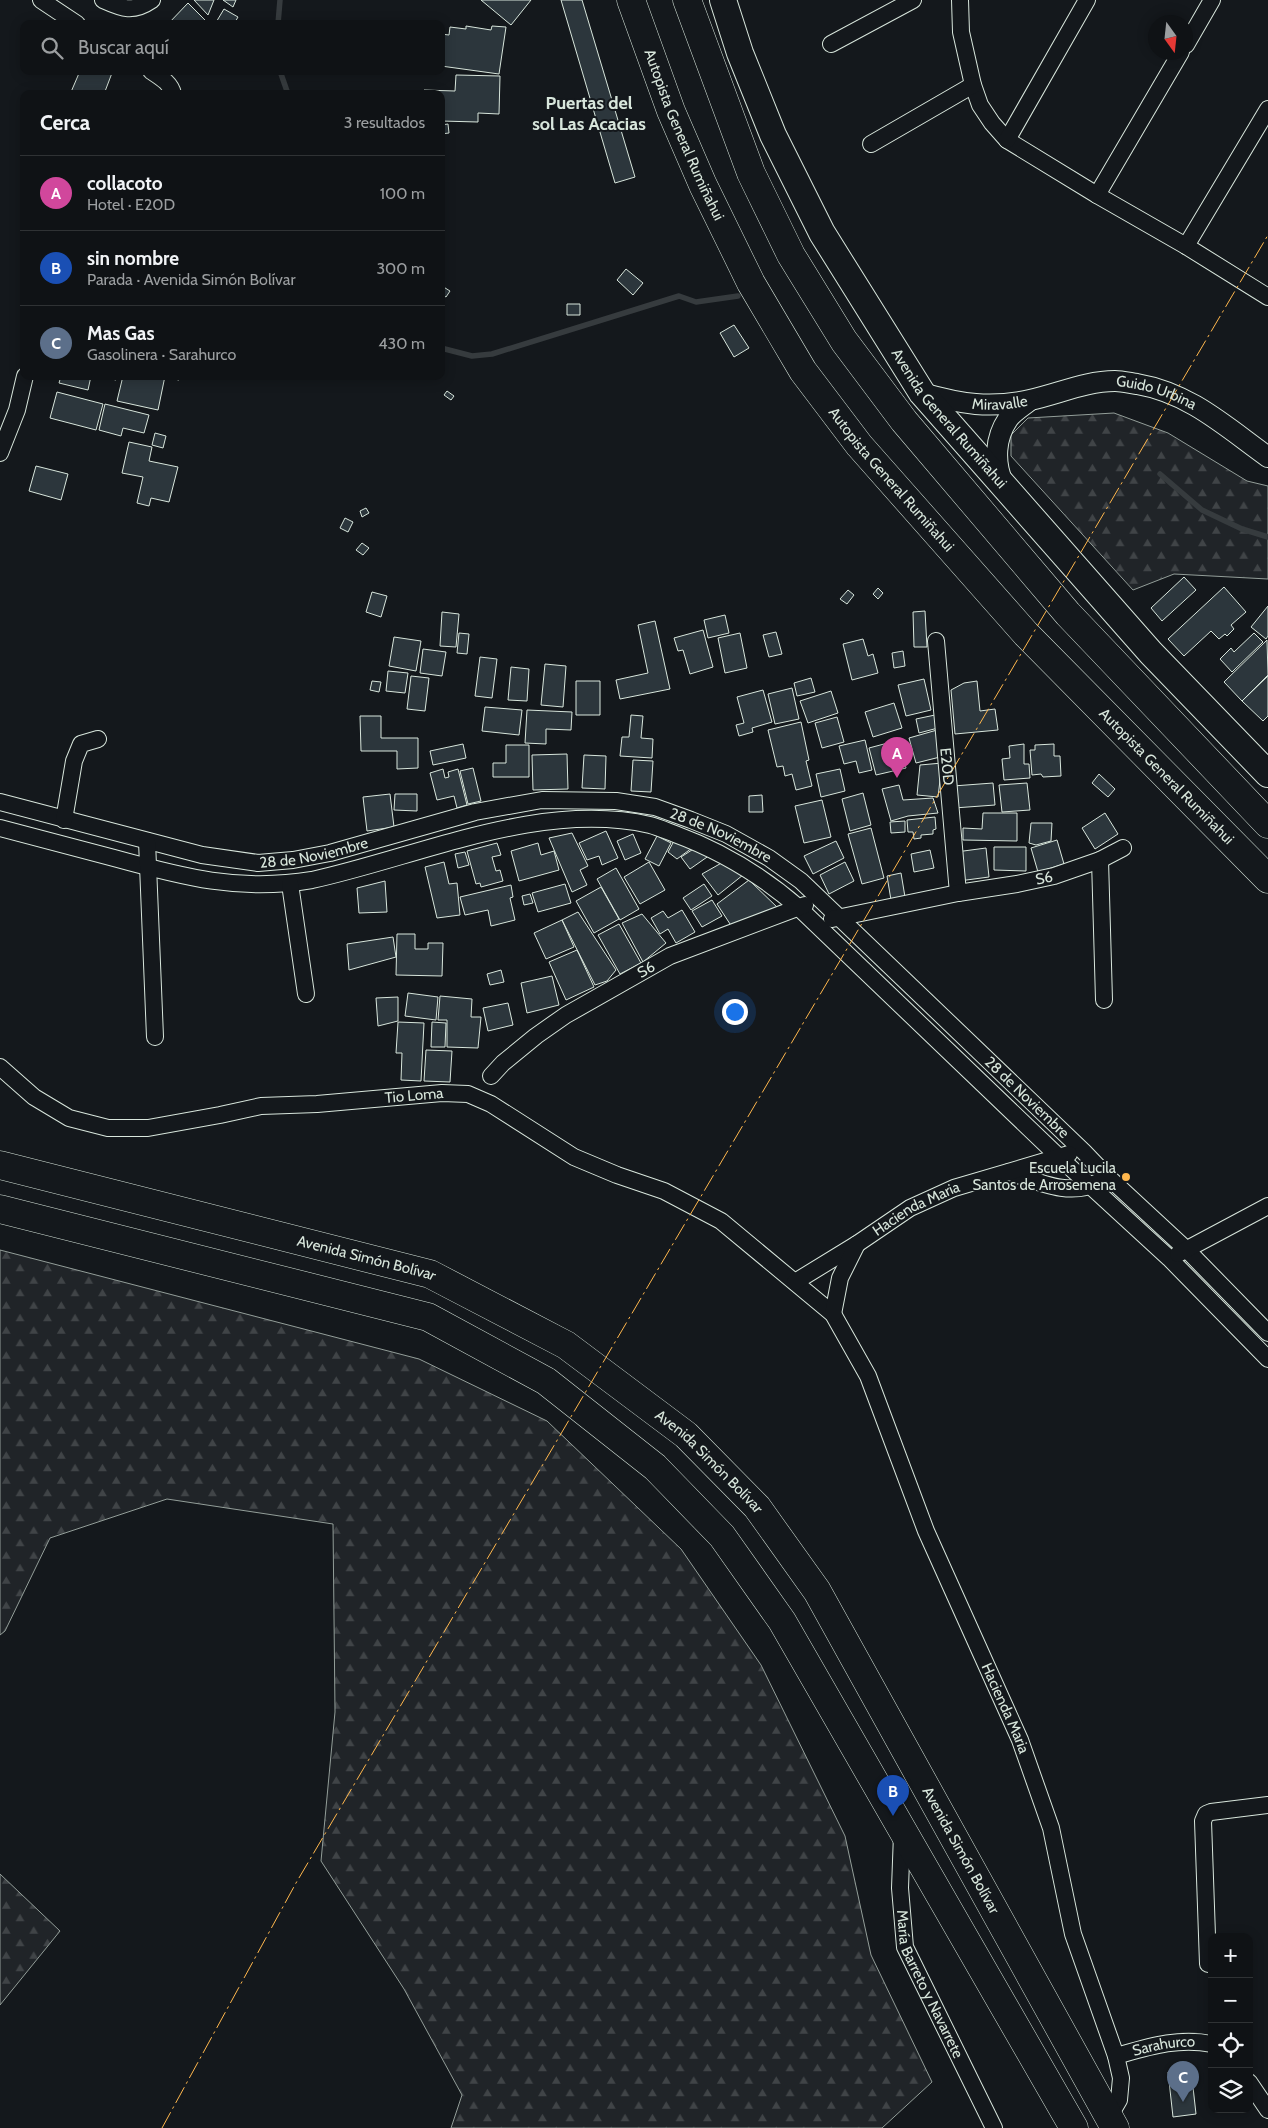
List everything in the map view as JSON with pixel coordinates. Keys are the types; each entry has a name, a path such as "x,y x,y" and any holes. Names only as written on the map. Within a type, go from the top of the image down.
{"highway":[{"name":"Autopista General Rumiñahui","path":"631,0 671,112 703,185 751,283 804,370 859,444 1026,634 1268,879"},
{"path":"687,0 721,97 751,173 791,255 844,342 904,421 1068,614 1268,824"},
{"name":"Avenida Simón Bolívar","path":"0,1165 430,1274 566,1345 686,1434 756,1506 817,1591 1112,2122"},
{"path":"0,1209 428,1317 546,1381 655,1467 722,1536 782,1621 1074,2128"}],"main road":[{"name":"Avenida General Rumiñahui","path":"722,0 740,53 772,135 822,233 922,393 1151,653 1268,774"}],"street":[{"path":"41,0 71,20"},
{"path":"103,0 126,9 140,8 152,0"},
{"path":"831,44 913,0"},
{"path":"960,0 961,32 972,85 980,105 1007,140 1097,196 1186,246 1268,297"},
{"path":"1007,140 1087,0"},
{"path":"1193,33 1212,0"},
{"path":"1097,196 1176,60"},
{"path":"156,75 172,90"},
{"path":"871,144 972,85"},
{"path":"1186,246 1268,109"},
{"path":"0,452 16,410 24,380"},
{"name":"Guido Urbina","path":"1030,400 1084,385 1115,381 1146,386 1170,392 1194,403 1268,457"},
{"name":"Miravalle","path":"922,393 957,403 994,406 1030,400"},
{"name":"Miravalle","path":"1009,494 997,469 997,442 1009,418 1030,400"},
{"name":"E20D","path":"936,641 958,893"},
{"path":"64,820 74,761 81,744 98,739"},
{"name":"28 de Noviembre","path":"0,802 146,841 227,860 258,863 330,853 475,812 542,800 616,801 655,807 726,834 769,858 821,899 1106,1175 1187,1250 1268,1333"},
{"path":"0,828 181,876 219,883 255,885 290,884 337,875 480,834 557,821 620,820 651,825 721,854 776,888 798,907 1060,1158 1169,1258 1268,1359"},
{"path":"146,841 155,1037"},
{"name":"S6","path":"815,924 840,917 958,893 1018,884 1054,876 1100,860 1123,848"},
{"path":"1100,860 1104,1000"},
{"path":"290,884 306,994"},
{"name":"S6","path":"491,1076 503,1063 536,1036 566,1015 670,956 821,899"},
{"name":"Tio Loma","path":"0,1067 34,1097 69,1118 108,1128 148,1128 261,1106 317,1104 442,1093 468,1094 491,1104 574,1156 617,1175 664,1191 721,1221 795,1282"},
{"name":"Hacienda Maria","path":"1084,1152 954,1188 910,1208 795,1282 833,1314 868,1376 926,1531 1020,1740 1051,1828 1073,1934 1116,2056 1121,2078 1119,2100 1112,2122"},
{"path":"1009,1172 1069,1189 1083,1189 1091,1186 1106,1175"},
{"path":"1169,1258 1268,1206"},
{"name":"Hacienda Maria","path":"833,1314 840,1278 856,1244"},
{"path":"1208,1964 1203,1821 1206,1814 1210,1812 1268,1805"},
{"name":"María Barreto y Navarrete","path":"902,1832 900,1888 905,1947 994,2128"},
{"name":"Sarahurco","path":"1116,2056 1167,2043 1194,2040 1208,2043"},
{"path":"1253,2088 1268,2110"}],"green space":[{"path":"1114,413 1168,433 1247,481 1268,486 1268,579 1174,574 1133,590 1011,456 1011,435 1028,418"},
{"path":"0,1250 419,1359 547,1421 681,1549 761,1665 845,1836 871,1955 932,2082 882,2128 451,2128 462,2095 404,1989 321,1861 335,1712 333,1524 167,1499 50,1538 5,1631 0,1635"},
{"path":"0,1874 60,1931 0,2005"}],"building":[{"path":"194,0 214,0 208,15"},
{"path":"223,0 236,0 233,7"},
{"path":"481,0 531,0 511,25"},
{"path":"561,0 582,0 635,177 615,183"},
{"path":"188,3 205,20 172,20"},
{"path":"224,9 238,17 236,20 217,20"},
{"path":"466,26 491,30 492,26 506,27 499,74 445,67 445,34 449,35 450,27 466,29"},
{"path":"78,75 111,75 106,90 72,90"},
{"path":"456,75 500,76 499,114 478,113 478,122 445,121 445,91 455,91"},
{"path":"445,124 448,124 449,133 445,134"},
{"path":"626,269 643,283 633,295 617,280"},
{"path":"445,288 450,291 445,296"},
{"path":"567,304 580,304 580,315 567,315"},
{"path":"734,325 749,348 734,357 720,333"},
{"path":"60,380 90,380 88,390 59,383"},
{"path":"122,380 164,380 158,410 117,401"},
{"path":"447,391 454,396 451,400 444,395"},
{"path":"57,392 103,404 96,430 50,418"},
{"path":"105,404 149,415 144,433 123,428 121,436 99,430"},
{"path":"155,433 166,436 163,448 152,445"},
{"path":"129,442 152,447 149,461 178,467 169,502 151,498 149,506 137,503 143,477 122,473"},
{"path":"36,466 68,474 61,500 29,491"},
{"path":"366,508 369,513 362,517 360,511"},
{"path":"345,518 353,522 348,532 340,528"},
{"path":"362,543 369,548 363,555 356,550"},
{"path":"1184,577 1196,590 1162,621 1151,608"},
{"path":"1224,587 1246,612 1231,625 1234,629 1227,636 1225,634 1219,639 1211,631 1184,656 1168,639"},
{"path":"878,588 883,593 878,599 873,594"},
{"path":"848,590 854,595 847,604 840,599"},
{"path":"372,592 387,596 381,617 366,612"},
{"path":"1268,606 1268,636 1266,639 1251,627"},
{"path":"925,611 927,647 914,647 913,612"},
{"path":"442,612 459,614 456,647 440,646"},
{"path":"725,615 729,633 708,638 704,620"},
{"path":"655,621 670,689 620,699 616,680 648,673 638,625"},
{"path":"703,630 713,667 690,674 683,650 678,651 674,638"},
{"path":"776,632 782,654 769,657 763,635"},
{"path":"459,633 469,634 467,654 457,653"},
{"path":"740,633 747,668 725,673 718,638"},
{"path":"1254,633 1263,642 1232,672 1220,659 1231,648 1234,652"},
{"path":"394,637 421,641 416,671 389,666"},
{"path":"863,639 868,656 873,654 878,673 852,680 843,644"},
{"path":"1267,640 1268,675 1242,701 1224,682"},
{"path":"423,649 446,652 442,676 420,673"},
{"path":"903,651 905,666 894,668 892,653"},
{"path":"480,657 497,659 492,698 475,696"},
{"path":"545,664 566,666 563,707 541,705"},
{"path":"511,667 529,669 527,701 508,700"},
{"path":"388,671 408,673 405,693 386,691"},
{"path":"411,676 429,678 425,711 407,709"},
{"path":"1268,676 1268,716 1263,721 1242,701"},
{"path":"811,678 815,692 797,696 794,683"},
{"path":"924,679 931,710 906,716 898,685"},
{"path":"372,681 381,682 379,692 370,690"},
{"path":"576,681 600,681 600,715 576,715"},
{"path":"977,681 980,711 995,709 998,730 955,734 951,690 964,683"},
{"path":"792,688 799,719 775,724 768,694"},
{"path":"763,690 772,722 752,728 753,732 739,736 736,725 744,723 737,697"},
{"path":"831,691 838,713 808,723 800,701"},
{"path":"894,703 902,728 873,737 865,712"},
{"path":"485,707 522,710 519,735 482,731"},
{"path":"527,710 572,712 571,730 546,729 546,744 525,743"},
{"path":"631,715 643,716 641,738 653,739 652,758 620,756 622,737 629,737"},
{"path":"935,715 938,728 919,733 916,719"},
{"path":"360,716 381,716 381,738 418,738 418,768 397,769 397,751 361,751"},
{"path":"837,717 844,742 822,748 815,723"},
{"path":"801,722 809,760 806,761 812,786 796,790 792,774 785,776 783,766 777,767 768,730"},
{"path":"937,730 944,756 916,763 909,738"},
{"path":"865,740 872,770 859,773 856,761 844,764 839,746"},
{"path":"899,740 906,768 876,775 869,748"},
{"path":"463,744 466,758 433,765 430,751"},
{"path":"1024,744 1024,764 1029,764 1030,778 1004,780 1002,759 1010,758 1009,746"},
{"path":"1054,744 1054,756 1060,756 1061,776 1043,777 1041,774 1032,775 1030,750 1035,750 1035,745"},
{"path":"506,745 529,745 529,777 493,777 493,763 506,763"},
{"path":"567,754 568,789 533,790 532,755"},
{"path":"584,755 606,756 605,789 582,788"},
{"path":"633,760 653,761 651,792 631,791"},
{"path":"942,763 938,797 917,795 920,765"},
{"path":"473,768 481,801 468,804 460,771"},
{"path":"443,769 445,778 449,777 448,772 458,769 467,805 457,808 454,796 437,800 430,773"},
{"path":"840,769 845,791 821,797 816,774"},
{"path":"1099,774 1115,789 1108,797 1092,783"},
{"path":"993,783 995,805 954,808 953,786"},
{"path":"1027,783 1030,810 1002,812 999,785"},
{"path":"899,785 903,800 933,798 938,813 908,816 891,821 882,789"},
{"path":"863,793 871,825 850,831 842,799"},
{"path":"390,794 394,827 367,831 363,797"},
{"path":"395,794 417,794 417,811 394,810"},
{"path":"762,795 763,812 749,812 749,796"},
{"path":"822,800 831,837 804,843 795,806"},
{"path":"983,813 1017,813 1017,841 963,840 963,828 982,829"},
{"path":"1105,813 1118,834 1095,849 1082,828"},
{"path":"935,817 936,829 933,830 933,834 921,835 921,838 914,839 913,832 908,832 907,820"},
{"path":"905,821 905,832 891,833 890,822"},
{"path":"1031,823 1052,823 1051,841 1036,845 1029,843"},
{"path":"871,828 884,878 862,884 848,834"},
{"path":"606,831 618,858 602,865 599,856 587,860 579,843"},
{"path":"572,833 588,866 580,870 587,885 572,892 549,838"},
{"path":"633,834 641,853 625,860 617,841"},
{"path":"657,836 671,843 659,866 645,859"},
{"path":"1057,840 1064,864 1038,872 1031,848"},
{"path":"674,841 692,848 677,859 668,852"},
{"path":"836,841 844,858 813,874 804,856"},
{"path":"497,843 501,855 492,857 496,871 500,870 503,881 481,887 480,883 476,884 467,851"},
{"path":"538,843 541,855 554,851 559,870 519,881 511,851"},
{"path":"698,846 710,855 690,869 681,857"},
{"path":"994,847 1026,847 1026,871 994,870"},
{"path":"986,848 989,877 959,881 956,852"},
{"path":"930,850 934,868 914,872 911,854"},
{"path":"465,852 469,865 458,868 455,854"},
{"path":"725,861 743,875 718,895 702,874"},
{"path":"444,862 449,884 457,883 460,915 437,918 425,867"},
{"path":"649,862 665,890 640,904 624,877"},
{"path":"845,862 854,881 829,894 820,875"},
{"path":"616,868 639,909 620,920 597,879"},
{"path":"901,873 905,897 891,900 887,876"},
{"path":"749,880 779,909 732,927 717,904"},
{"path":"385,881 387,912 359,913 357,888"},
{"path":"565,884 571,903 538,912 532,893"},
{"path":"704,884 712,896 691,910 683,898"},
{"path":"511,885 513,897 510,898 515,920 491,926 488,910 465,915 460,897"},
{"path":"601,887 619,919 594,933 576,901"},
{"path":"530,894 533,903 524,905 522,896"},
{"path":"712,900 722,916 702,927 692,911"},
{"path":"682,910 695,932 676,943 668,929 660,934 651,918 663,911 668,918"},
{"path":"578,912 616,970 607,981 595,985 562,920"},
{"path":"642,914 666,943 643,962 622,923"},
{"path":"562,920 574,947 546,959 534,933"},
{"path":"619,924 641,963 620,974 598,935"},
{"path":"397,934 415,934 415,949 428,949 428,943 443,943 442,976 396,975"},
{"path":"393,937 396,957 349,970 347,944"},
{"path":"577,950 594,987 566,1000 549,962"},
{"path":"501,970 504,982 490,985 487,974"},
{"path":"552,976 559,1005 527,1013 521,983"},
{"path":"408,993 438,997 436,1020 405,1016"},
{"path":"440,996 472,999 471,1017 481,1017 478,1048 447,1047 447,1020 438,1020"},
{"path":"398,997 398,1021 378,1026 376,998"},
{"path":"508,1003 513,1025 488,1031 483,1008"},
{"path":"398,1022 424,1023 421,1081 401,1080 402,1053 396,1053"},
{"path":"432,1022 446,1023 445,1047 431,1047"},
{"path":"426,1050 452,1051 450,1082 424,1081"},
{"path":"1191,2069 1196,2114 1173,2117 1168,2072"}],"waterway":[{"path":"278,20 280,0"},
{"path":"281,75 287,90"},
{"path":"445,349 472,356 492,354 679,296 696,302 738,296"},
{"path":"1160,474 1202,510 1242,529 1268,537"}],"power":[{"path":"162,2128 296,1883 1268,235"}],"place":[{"name":"collacoto","path":"897,778"},
{"name":"Escuela Lucila Santos de Arrosemena","path":"1126,1177"},
{"name":"sin nombre","path":"893,1816"},
{"name":"Mas Gas","path":"1183,2102"}],"district":[{"name":"Puertas del sol Las Acacias","path":"589,113"}]}
